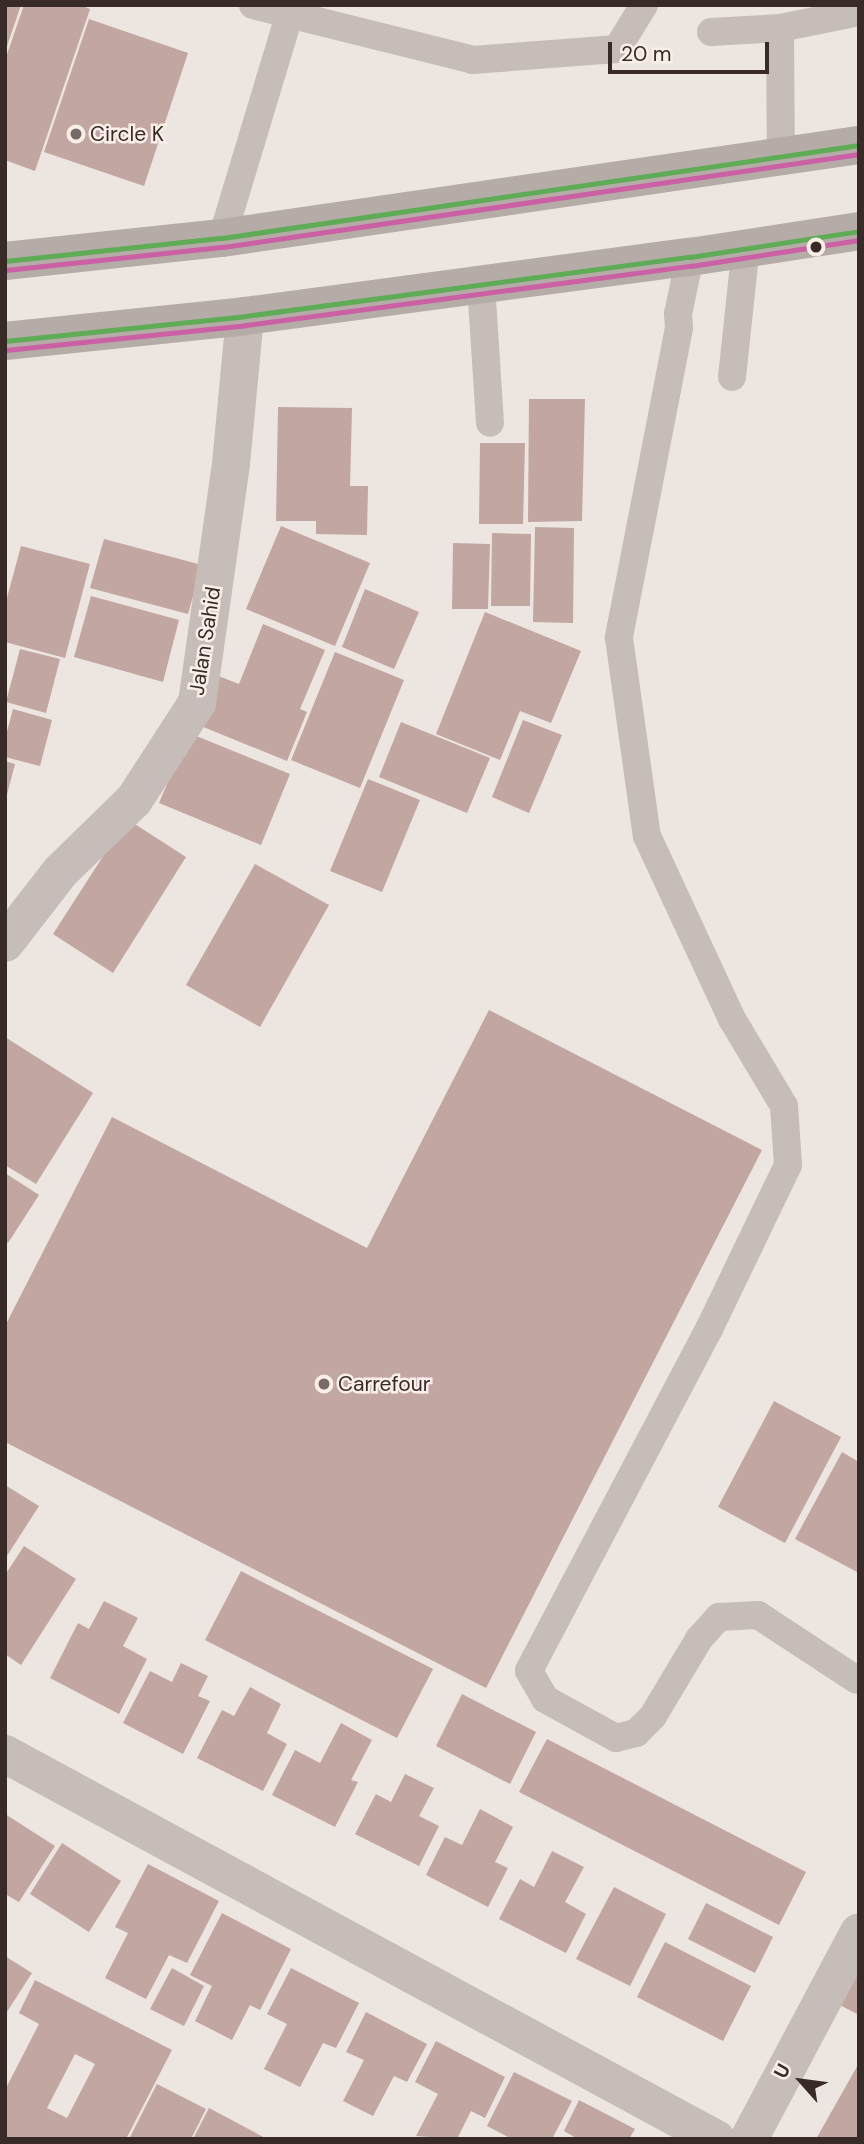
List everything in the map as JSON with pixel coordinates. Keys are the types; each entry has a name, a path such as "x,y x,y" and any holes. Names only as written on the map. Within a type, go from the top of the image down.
{"main road":[{"path":"5,261 222,237 859,145"},
{"path":"5,341 245,316 483,302 690,257 745,260 859,231"}],"street":[{"name":"Jalan Sahid","path":"5,943 60,872 134,800 197,703 233,441 245,316"},
{"path":"5,1754 716,2139"},
{"path":"749,2139 859,1932"}],"lane":[{"path":"253,5 473,60 617,49 644,5"},
{"path":"711,32 780,28 859,12"},
{"path":"222,237 290,13"},
{"path":"780,28 781,157"},
{"path":"690,257 678,314 679,328 619,638 648,836 732,1018 784,1106 788,1165 709,1329 529,1671 545,1699 616,1738 636,1733 653,1716 699,1639 719,1617 758,1615 857,1680"},
{"path":"733,366 745,260"},
{"path":"483,302 490,423"}],"building":[{"path":"5,5 21,5 6,49 5,49"},
{"path":"24,5 80,5 90,9 35,171 5,160 5,60"},
{"path":"89,19 188,53 144,186 44,152"},
{"path":"529,399 585,399 582,521 528,522"},
{"path":"278,407 352,408 350,486 368,486 367,535 316,534 316,521 276,521"},
{"path":"480,443 525,443 523,524 479,524"},
{"path":"281,526 370,563 335,646 246,609"},
{"path":"535,527 574,528 573,623 533,622"},
{"path":"492,533 531,534 530,606 491,606"},
{"path":"104,539 202,565 188,614 90,588"},
{"path":"453,543 490,544 488,609 452,609"},
{"path":"21,546 90,564 65,658 5,642 5,605"},
{"path":"365,589 419,612 394,669 342,647"},
{"path":"91,596 179,620 163,682 74,657"},
{"path":"485,612 581,651 551,723 520,711 500,760 436,734"},
{"path":"263,624 325,650 300,709 307,712 287,761 196,724 216,675 239,684"},
{"path":"20,649 60,659 46,713 6,702"},
{"path":"335,652 404,680 360,788 291,760"},
{"path":"13,709 52,720 40,766 5,757 5,739"},
{"path":"523,720 562,735 529,813 492,797"},
{"path":"401,722 490,758 467,813 379,777"},
{"path":"189,733 290,774 261,845 159,803"},
{"path":"5,761 15,764 6,798 5,798"},
{"path":"368,779 420,800 382,892 330,871"},
{"path":"127,819 186,857 113,973 53,934"},
{"path":"255,864 329,905 260,1027 186,985"},
{"name":"Carrefour","path":"489,1010 762,1150 486,1688 5,1442 5,1326 112,1117 367,1248"},
{"path":"5,1037 93,1093 36,1184 5,1165"},
{"path":"5,1173 39,1195 8,1243 5,1241"},
{"path":"774,1401 841,1437 785,1543 718,1507"},
{"path":"842,1452 859,1462 859,1573 795,1539"},
{"path":"5,1485 39,1506 5,1559"},
{"path":"24,1546 76,1579 21,1665 5,1654 5,1575"},
{"path":"241,1571 433,1669 397,1738 205,1640"},
{"path":"104,1601 138,1618 123,1646 147,1659 119,1714 50,1678 78,1623 89,1629"},
{"path":"181,1663 208,1676 198,1696 210,1701 183,1754 123,1723 150,1671 172,1682"},
{"path":"250,1687 281,1704 267,1733 287,1744 263,1791 197,1758 222,1710 234,1716"},
{"path":"462,1694 536,1732 510,1784 436,1746"},
{"path":"341,1723 372,1740 351,1780 358,1782 335,1827 272,1795 295,1750 320,1763"},
{"path":"547,1739 806,1872 779,1925 519,1792"},
{"path":"405,1774 434,1788 419,1816 439,1826 419,1866 355,1834 376,1794 391,1802"},
{"path":"480,1809 513,1827 495,1862 508,1868 488,1907 426,1875 445,1837 462,1845"},
{"path":"5,1814 55,1846 19,1902 5,1894"},
{"path":"62,1843 121,1881 89,1932 30,1894"},
{"path":"552,1851 584,1867 565,1902 586,1914 566,1953 499,1919 520,1879 534,1887"},
{"path":"148,1864 219,1901 187,1963 169,1955 146,1999 105,1978 128,1933 115,1927"},
{"path":"614,1887 666,1914 630,1986 576,1959"},
{"path":"706,1903 773,1937 755,1973 688,1939"},
{"path":"222,1913 291,1949 260,2010 250,2005 232,2040 195,2021 212,1986 190,1975"},
{"path":"665,1942 751,1986 723,2041 637,1997"},
{"path":"5,1956 32,1973 5,2015"},
{"path":"859,1965 859,2015 834,2002"},
{"path":"172,1968 204,1986 184,2026 150,2009"},
{"path":"291,1968 359,2003 336,2048 323,2043 300,2087 264,2069 287,2024 267,2014"},
{"path":"35,1980 172,2050 126,2139 5,2139 5,2090 39,2024 19,2013","holes":["75,2054 95,2064 67,2118 47,2108"]},
{"path":"366,2012 427,2044 407,2082 394,2076 373,2116 343,2101 364,2060 346,2052"},
{"path":"436,2041 505,2077 485,2118 471,2111 457,2139 416,2136 438,2094 415,2082"},
{"path":"859,2063 859,2139 816,2139"},
{"path":"514,2072 572,2101 552,2139 512,2139 487,2126"},
{"path":"157,2084 206,2109 191,2139 129,2139"},
{"path":"579,2100 635,2129 629,2139 578,2139 564,2131"},
{"path":"209,2108 267,2139 193,2139"}],"transit line":[{"path":"5,261 222,238 859,145"},
{"path":"6,270 223,247 859,154"},
{"path":"5,341 245,316 690,257 859,231"},
{"path":"6,350 246,325 691,266 859,240"}],"place":[{"name":"Circle K","path":"76,134"},
{"name":"Carrefour","path":"324,1384"}]}
